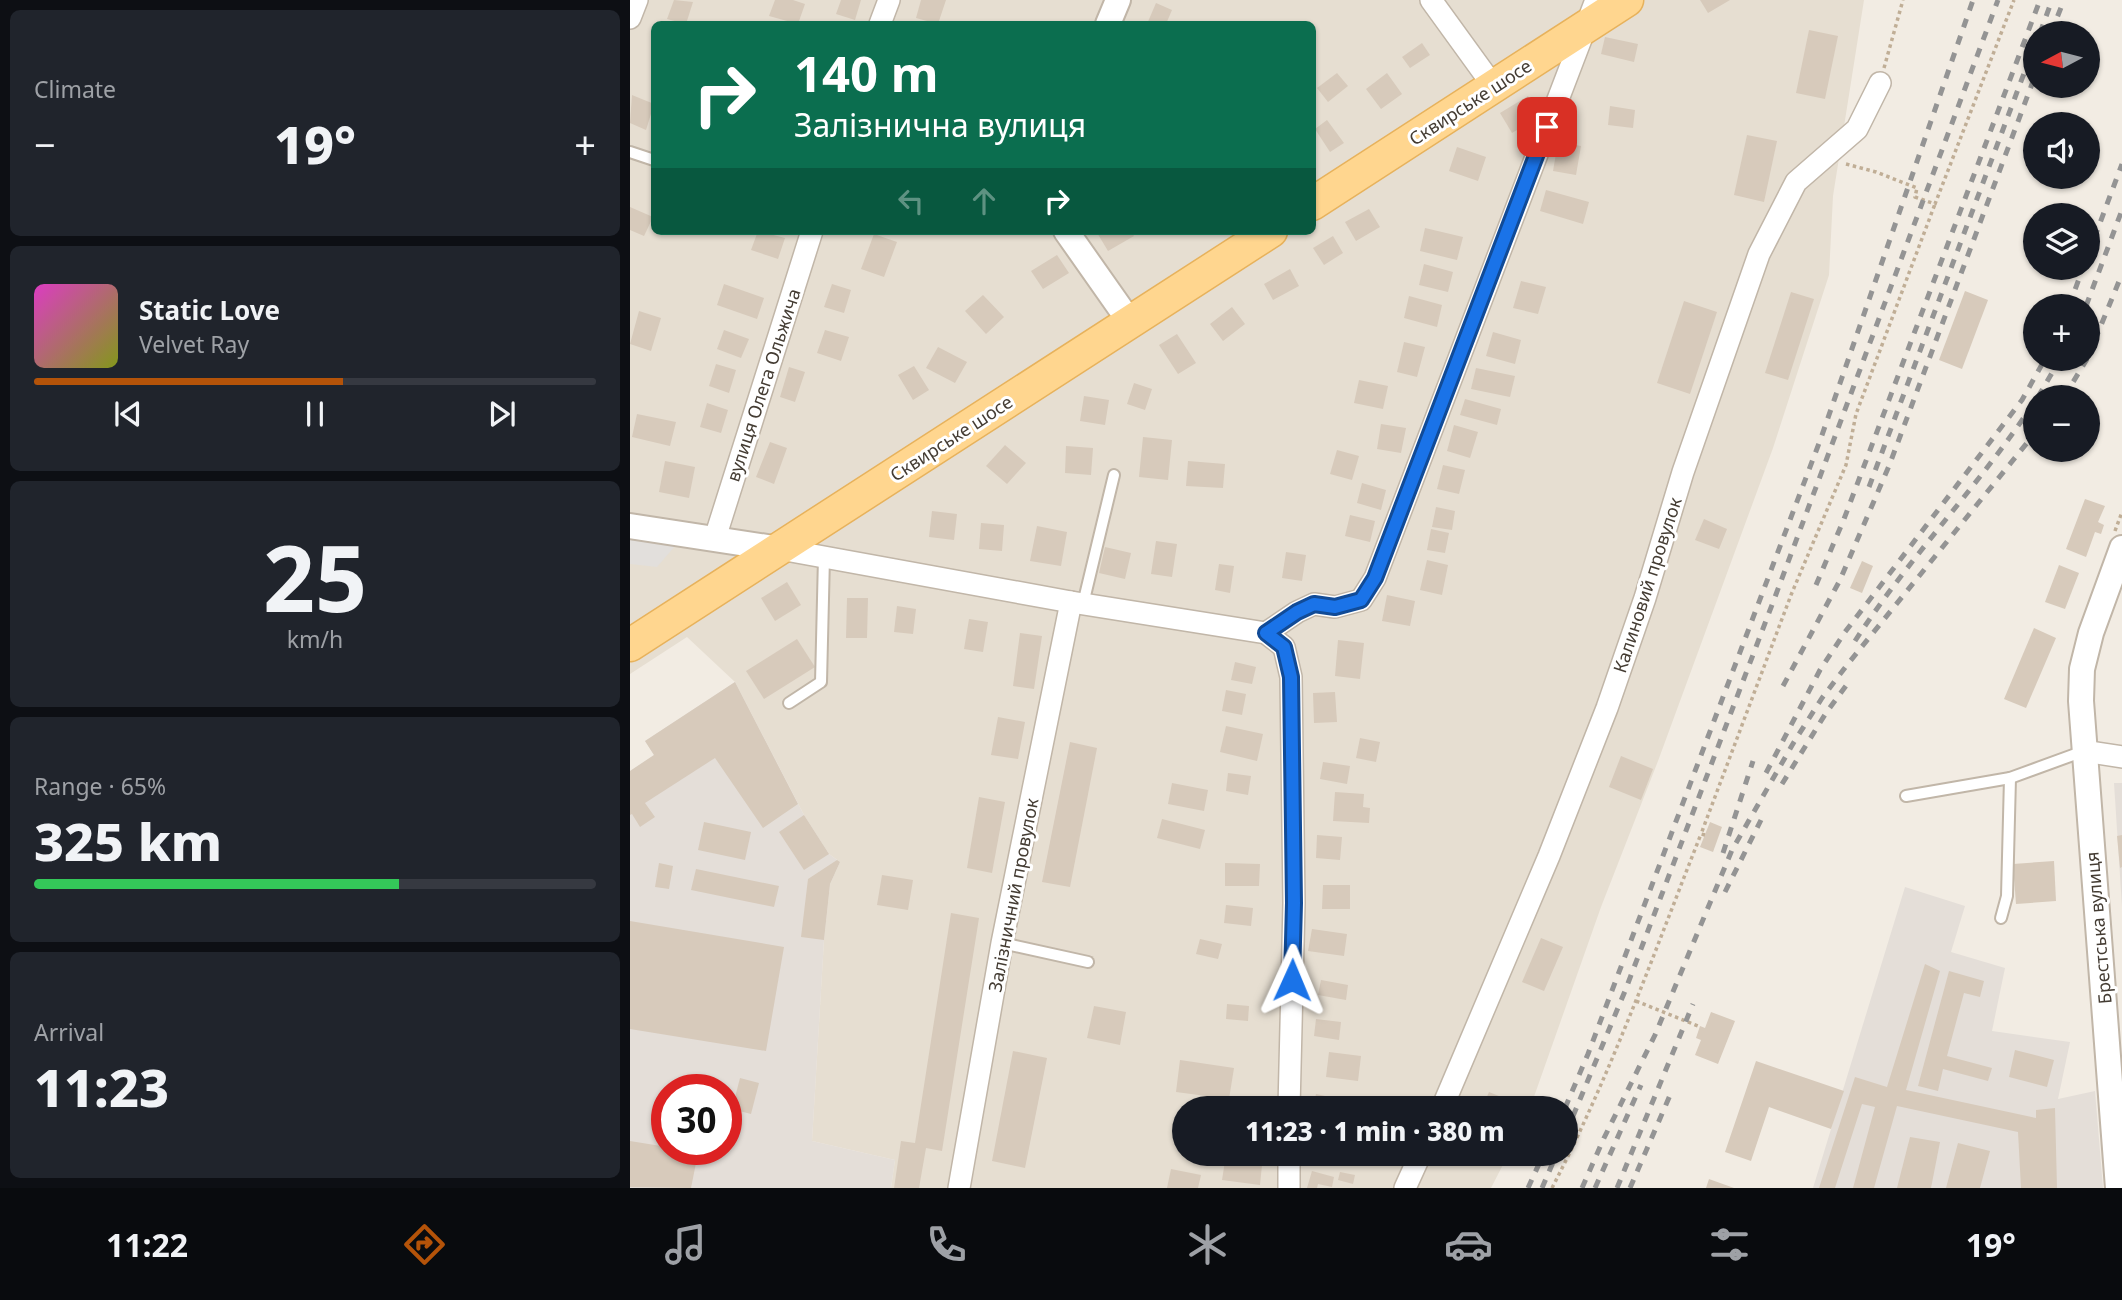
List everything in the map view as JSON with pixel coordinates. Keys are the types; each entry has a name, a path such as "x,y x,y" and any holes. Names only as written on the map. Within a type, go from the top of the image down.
{"main road":[{"name":"Сквирське шосе","path":"1316,201 1494,87 1592,12 1627,0"},
{"name":"Сквирське шосе","path":"630,645 1265,235"}],"street":[{"path":"630,18 637,0"},
{"path":"881,21 889,0"},
{"path":"1109,21 1118,0"},
{"path":"1431,0 1494,87"},
{"path":"1266,633 1314,604 1335,607 1361,600 1375,578 1592,12"},
{"name":"Калиновий провулок","path":"1447,1096 1549,856 1607,708 1645,598 1683,472 1759,254 1796,181 1857,129 1880,83"},
{"name":"вулиця Олега Ольжича","path":"715,538 811,235"},
{"path":"1069,235 1130,322"},
{"path":"630,526 715,538 1077,603 1266,633 1284,647 1291,677 1294,903 1289,1096"},
{"name":"Брестська вулиця","path":"2118,1188 2084,751 2081,669 2122,548"},
{"name":"Залізничний провулок","path":"959,1188 1002,943 1077,603"},
{"path":"2084,751 2122,757"},
{"path":"1289,1166 1289,1188"},
{"path":"1405,1188 1415,1166"}],"lane":[{"path":"630,152 651,159"},
{"path":"1077,603 1114,475"},
{"path":"789,703 821,682 824,557"},
{"path":"1906,796 2010,778 2084,751"},
{"path":"2001,918 2007,896 2010,778"},
{"path":"1002,943 1088,962"}],"path":[{"path":"1880,83 1903,0"},
{"path":"1552,1188 1580,1135 1703,834 1791,596 1846,466 1856,414 2014,0"},
{"path":"1824,157 1876,172 1917,188 1915,197 1935,204"},
{"path":"1636,1001 1698,1026"}],"shaded area":[{"path":"630,0 1864,0 1833,196 1829,275 1773,448 1658,761 1601,907 1534,1096 1172,1096 1172,1166 1502,1166 1491,1188 891,1188 895,1160 812,1141 824,940 830,884 840,862 829,854 804,815 735,682 687,637 630,674"},
{"path":"630,539 676,545 657,567 630,564"},
{"path":"735,682 804,815 829,854 840,862 830,884 824,940 812,1141 895,1160 891,1188 630,1188 630,771 654,755 645,741"},
{"path":"2114,783 2122,783 2122,907"},
{"path":"1905,887 1965,906 1951,952 2005,968 1992,1031 2070,1042 2058,1099 2095,1091 2103,1188 1813,1188"}],"building":[{"path":"674,0 693,2 687,21 667,19"},
{"path":"775,0 793,0 805,4 799,21 769,16"},
{"path":"841,0 861,0 855,20 836,14"},
{"path":"921,0 946,0 939,21 916,18"},
{"path":"1700,0 1730,0 1708,13"},
{"path":"1156,3 1172,10 1167,21 1148,21"},
{"path":"1809,30 1838,36 1825,99 1796,93"},
{"path":"1605,37 1638,44 1634,62 1601,54"},
{"path":"1422,43 1430,55 1410,68 1402,57"},
{"path":"1337,73 1348,86 1328,102 1317,88"},
{"path":"1387,73 1402,94 1381,109 1366,89"},
{"path":"632,95 651,103 646,130 630,123"},
{"path":"1528,96 1540,116 1512,133 1500,113"},
{"path":"1610,106 1635,110 1633,128 1608,125"},
{"path":"1327,120 1344,143 1330,152 1316,128"},
{"path":"1747,135 1777,141 1764,202 1734,195"},
{"path":"1558,142 1581,146 1576,175 1553,171"},
{"path":"1457,147 1486,157 1478,181 1449,171"},
{"path":"1546,190 1589,202 1583,224 1540,211"},
{"path":"630,207 651,216 644,236 630,230"},
{"path":"1369,209 1380,227 1356,241 1345,222"},
{"path":"1425,228 1463,237 1457,260 1420,251"},
{"path":"757,235 785,238 778,259 751,250"},
{"path":"874,235 897,242 884,277 861,269"},
{"path":"1098,235 1133,235 1134,236 1108,251"},
{"path":"1333,236 1343,253 1324,265 1313,248"},
{"path":"1057,255 1069,273 1043,289 1031,271"},
{"path":"1424,264 1453,272 1448,292 1419,285"},
{"path":"1290,269 1299,286 1273,300 1264,284"},
{"path":"1521,281 1546,287 1538,314 1513,308"},
{"path":"724,284 764,298 757,319 717,305"},
{"path":"832,284 851,290 844,313 824,307"},
{"path":"1965,291 1988,300 1962,369 1939,360"},
{"path":"1791,292 1814,299 1788,380 1765,373"},
{"path":"983,295 1004,317 986,334 965,311"},
{"path":"1409,296 1442,305 1437,327 1404,318"},
{"path":"1684,301 1717,312 1690,394 1657,383"},
{"path":"1232,307 1245,324 1223,341 1210,324"},
{"path":"639,311 661,318 651,351 630,344"},
{"path":"724,330 749,339 741,358 717,349"},
{"path":"825,330 849,337 841,361 817,353"},
{"path":"1493,332 1521,340 1515,364 1486,356"},
{"path":"1177,334 1196,363 1178,374 1159,345"},
{"path":"1404,342 1425,347 1417,377 1397,372"},
{"path":"938,347 967,362 955,383 926,368"},
{"path":"716,364 736,370 729,393 709,386"},
{"path":"914,366 929,390 913,400 898,375"},
{"path":"789,367 805,372 795,402 780,397"},
{"path":"1476,368 1515,376 1510,397 1471,389"},
{"path":"1359,380 1388,386 1383,409 1354,403"},
{"path":"1134,383 1152,389 1145,410 1127,404"},
{"path":"1084,396 1109,400 1105,425 1080,421"},
{"path":"1465,399 1501,409 1497,425 1460,415"},
{"path":"707,403 728,410 721,433 700,427"},
{"path":"637,414 676,422 670,446 632,437"},
{"path":"1381,424 1406,428 1401,453 1377,449"},
{"path":"1454,425 1478,432 1470,458 1447,451"},
{"path":"1143,437 1172,440 1168,480 1139,477"},
{"path":"770,442 787,448 774,484 756,477"},
{"path":"1005,445 1026,463 1007,484 986,466"},
{"path":"1066,446 1093,448 1091,475 1065,473"},
{"path":"1337,450 1359,456 1352,480 1330,474"},
{"path":"665,461 695,467 689,498 659,492"},
{"path":"1188,461 1225,464 1223,488 1186,486"},
{"path":"1443,465 1465,470 1459,494 1437,489"},
{"path":"1362,483 1386,490 1381,510 1357,503"},
{"path":"2085,499 2105,506 2098,522 2104,525 2101,534 2095,532 2086,557 2066,549"},
{"path":"1436,507 1455,511 1452,530 1432,527"},
{"path":"932,511 957,514 954,540 929,537"},
{"path":"1350,515 1375,521 1370,542 1345,536"},
{"path":"1704,519 1727,529 1719,549 1695,540"},
{"path":"981,523 1004,525 1002,551 979,549"},
{"path":"1037,526 1067,532 1061,566 1030,561"},
{"path":"1431,529 1449,533 1445,553 1427,550"},
{"path":"1156,541 1177,544 1172,577 1151,574"},
{"path":"1105,547 1131,553 1125,579 1099,573"},
{"path":"1286,552 1306,555 1302,581 1282,578"},
{"path":"1427,560 1448,565 1442,595 1420,590"},
{"path":"1862,561 1873,566 1862,593 1850,588"},
{"path":"1219,564 1234,566 1230,593 1215,590"},
{"path":"2059,565 2079,573 2065,609 2045,602"},
{"path":"787,582 801,605 775,621 761,598"},
{"path":"1387,595 1415,601 1410,626 1382,621"},
{"path":"847,598 868,598 867,638 846,638"},
{"path":"897,606 916,609 913,634 894,632"},
{"path":"969,619 988,622 983,652 964,649"},
{"path":"2034,628 2056,638 2026,708 2004,699"},
{"path":"1020,633 1042,636 1034,689 1013,686"},
{"path":"797,639 815,667 764,699 746,671"},
{"path":"1338,640 1364,643 1360,679 1335,676"},
{"path":"1235,662 1256,667 1252,684 1231,680"},
{"path":"735,682 798,804 763,828 715,758 645,803 655,817 640,827 632,814 630,815 630,771 654,755 645,741"},
{"path":"1226,690 1246,694 1242,715 1222,711"},
{"path":"1335,692 1337,722 1314,723 1313,693"},
{"path":"998,717 1025,722 1018,759 991,755"},
{"path":"1226,726 1263,734 1257,761 1220,752"},
{"path":"1360,738 1380,742 1376,762 1356,758"},
{"path":"1070,742 1097,748 1070,887 1042,882"},
{"path":"1621,756 1653,769 1641,800 1609,787"},
{"path":"1323,762 1350,766 1347,784 1320,779"},
{"path":"1228,773 1251,776 1248,795 1226,791"},
{"path":"1172,783 1208,790 1204,811 1168,804"},
{"path":"1335,792 1364,794 1363,807 1370,808 1369,823 1333,821"},
{"path":"979,797 1005,802 992,873 967,868"},
{"path":"804,815 829,854 804,870 779,832"},
{"path":"1162,819 1205,830 1200,849 1157,838"},
{"path":"704,822 751,832 745,860 698,850"},
{"path":"1710,822 1722,827 1713,852 1700,847"},
{"path":"1317,835 1342,837 1340,860 1316,858"},
{"path":"2122,835 2122,867 2120,868 2117,836"},
{"path":"837,860 840,862 830,884 824,940 801,937 808,879"},
{"path":"2054,861 2056,901 2016,904 2013,864"},
{"path":"659,863 673,866 669,889 655,887"},
{"path":"1225,863 1260,864 1259,886 1225,886"},
{"path":"696,869 779,886 774,907 691,890"},
{"path":"882,875 913,880 908,910 877,905"},
{"path":"1323,885 1350,885 1350,909 1322,909"},
{"path":"1226,905 1253,908 1251,926 1224,923"},
{"path":"951,913 979,918 942,1151 926,1148 919,1188 894,1188 901,1141 915,1143"},
{"path":"630,921 784,947 766,1051 630,1029"},
{"path":"1312,929 1347,934 1344,956 1308,951"},
{"path":"1541,938 1563,947 1544,991 1522,982"},
{"path":"1200,939 1222,944 1218,959 1196,954"},
{"path":"1925,964 1940,971 1906,1090 2036,1118 2036,1110 2055,1108 2057,1188 2021,1188 2018,1132 1897,1106 1874,1188 1853,1188 1875,1107 1862,1104 1835,1188 1819,1188 1855,1077 1887,1087"},
{"path":"1949,971 1984,981 1980,997 1964,993 1947,1056 1992,1068 1988,1081 1943,1069 1938,1091 1918,1086"},
{"path":"1321,980 1348,985 1346,1000 1318,995"},
{"path":"1227,1004 1249,1006 1248,1021 1226,1019"},
{"path":"1094,1006 1126,1012 1120,1045 1087,1038"},
{"path":"1711,1012 1735,1021 1718,1064 1695,1055 1701,1040 1696,1038 1700,1026 1705,1028"},
{"path":"1316,1019 1341,1022 1339,1040 1314,1036"},
{"path":"2015,1050 2054,1060 2047,1087 2009,1077"},
{"path":"1013,1051 1047,1058 1025,1168 992,1161"},
{"path":"1329,1052 1361,1056 1358,1081 1326,1077"},
{"path":"1180,1060 1234,1068 1229,1096 1176,1092"},
{"path":"1756,1061 1844,1091 1831,1129 1769,1107 1751,1161 1725,1152"},
{"path":"742,1079 759,1083 751,1114 742,1112"},
{"path":"1910,1137 1940,1142 1931,1188 1897,1188"},
{"path":"630,1141 651,1144 651,1165 696,1165 691,1188 630,1187"},
{"path":"1958,1143 1990,1151 1980,1188 1946,1188"},
{"path":"1224,1166 1262,1166 1260,1185 1222,1180"},
{"path":"1171,1169 1201,1175 1198,1188 1167,1188"},
{"path":"1312,1171 1334,1177 1332,1187 1318,1184 1317,1188 1307,1188"},
{"path":"1340,1172 1355,1175 1353,1184 1338,1180"},
{"path":"1709,1179 1734,1188 1706,1188"}],"railway":[{"path":"1570,1096 1821,438 1973,0"},
{"path":"1578,1104 1625,991 1775,597 1998,0"},
{"path":"1816,585 1844,519 2040,0"},
{"path":"2044,21 2052,0"},
{"path":"2056,21 2064,0"},
{"path":"1869,487 2023,76"},
{"path":"1783,686 1840,580 1889,466 2027,98"},
{"path":"2100,223 2122,164"},
{"path":"2090,294 2122,210"},
{"path":"2100,328 2122,274"},
{"path":"2073,294 2079,280"},
{"path":"1766,773 1820,670 1845,632 2022,400 2038,371"},
{"path":"2045,385 2053,371"},
{"path":"2071,385 2080,371"},
{"path":"1855,641 1898,580 2023,419"},
{"path":"1582,1188 1655,1035 1732,850 1794,742 1847,665 2023,448"},
{"path":"1782,784 1826,713 1851,679"},
{"path":"1723,853 1753,761"},
{"path":"1725,892 1761,820"},
{"path":"1617,1188 1693,1004"},
{"path":"1595,1188 1641,1085"},
{"path":"1630,1188 1671,1093"},
{"path":"1528,1188 1538,1166"},
{"path":"1542,1188 1551,1166"}],"route":[{"path":"1292,980 1294,903 1291,677 1284,647 1266,633 1314,604 1335,607 1361,600 1375,578 1547,127"}]}
